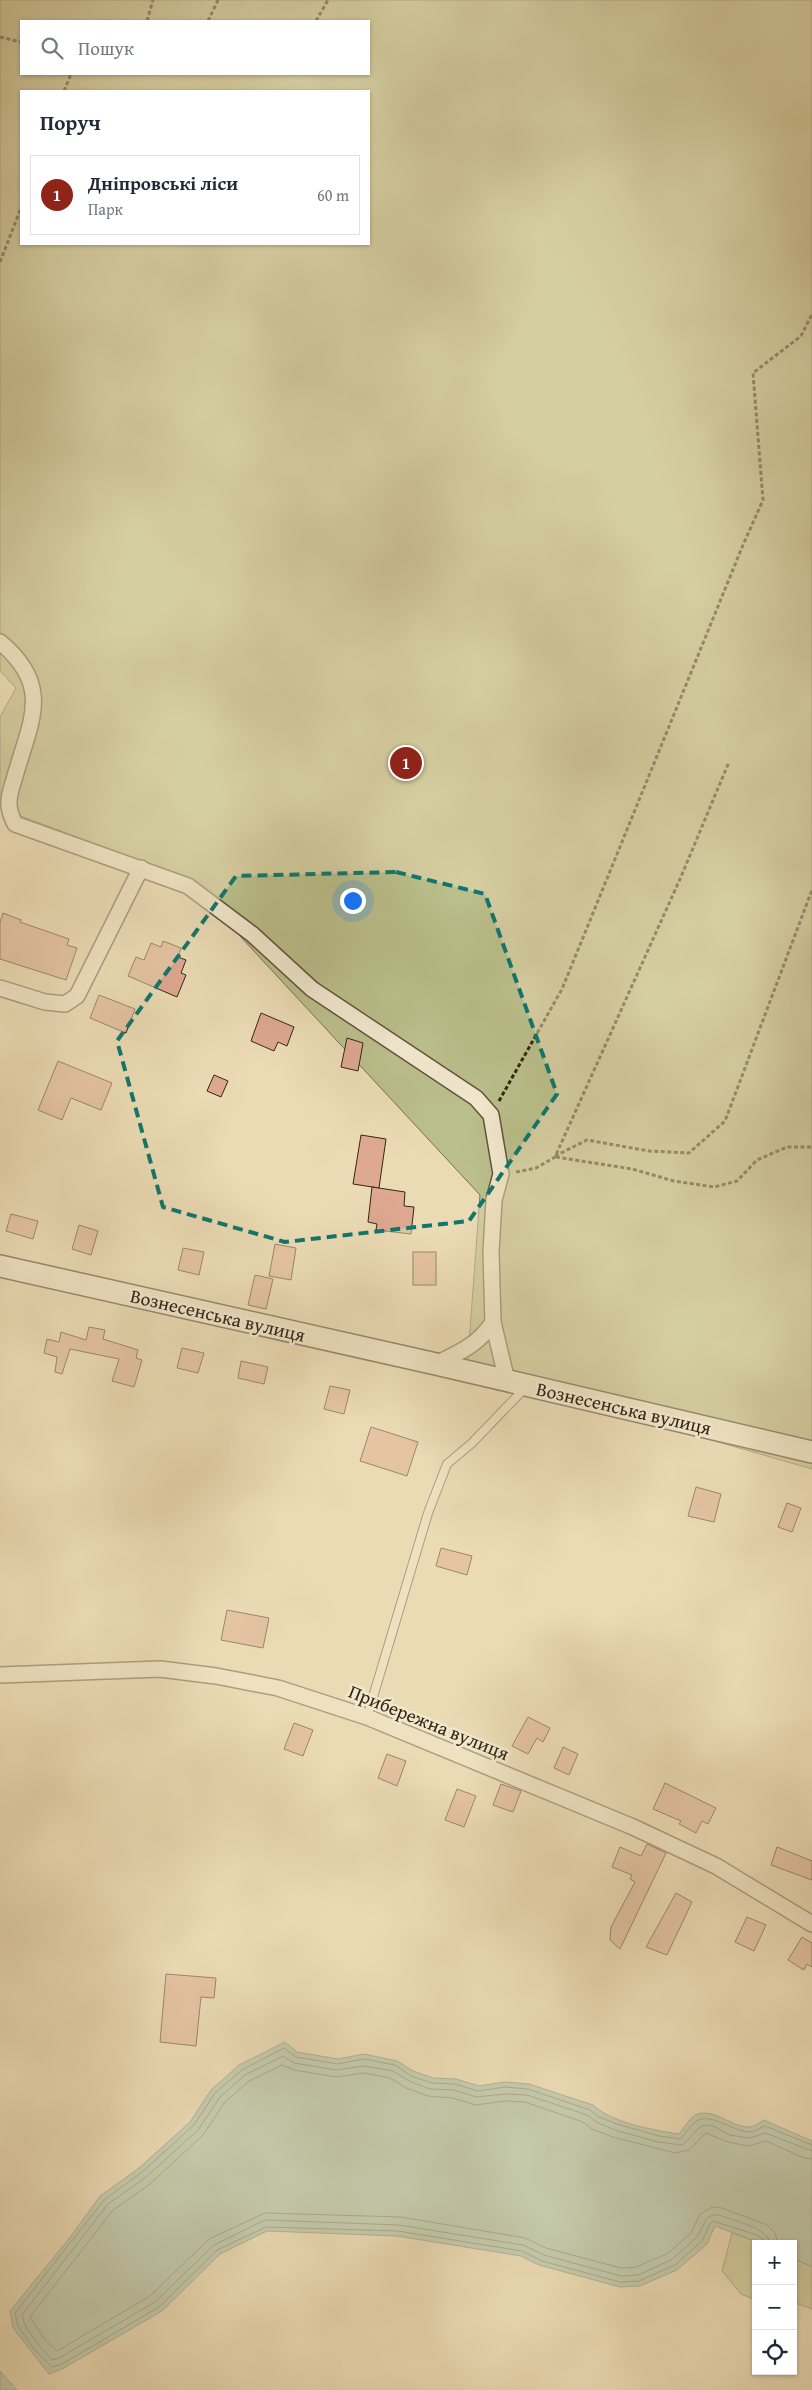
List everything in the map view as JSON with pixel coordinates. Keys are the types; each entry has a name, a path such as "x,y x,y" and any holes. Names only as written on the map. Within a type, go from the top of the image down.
{"main road":[{"name":"Вознесенська вулиця","path":"0,1266 436,1364 812,1452"}],"street":[{"path":"0,642 13,653 28,674 35,693 34,709 9,795 8,811 15,824 188,886 252,934 312,989 476,1098 491,1115 501,1174 494,1200 491,1252 493,1322 507,1381"},
{"path":"0,988 45,1002 65,1004 77,996 140,868"},
{"path":"436,1364 469,1347 484,1336 493,1322"},
{"name":"Прибережна вулиця","path":"0,1674 160,1669 216,1676 278,1688 368,1717 633,1827 716,1866 812,1924"}],"lane":[{"path":"368,1717 428,1513 447,1464 472,1444 527,1386"}],"path":[{"path":"147,20 153,0"},
{"path":"208,20 218,0"},
{"path":"317,20 328,0"},
{"path":"0,37 20,42"},
{"path":"64,90 70,75"},
{"path":"0,262 20,211"},
{"path":"491,1115 562,989 742,544 763,500 753,373 801,336 812,314"},
{"path":"555,1157 680,879 729,762"},
{"path":"501,1174 536,1168 587,1140 649,1151 689,1153 725,1122 812,890"},
{"path":"555,1157 632,1168 674,1181 714,1188 737,1181 757,1160 787,1147 812,1147"}],"highlighted area":[{"path":"396,872 485,894 557,1094 469,1221 285,1242 163,1207 117,1041 236,876"}],"shaded area":[{"path":"0,0 812,0 812,1469 467,1370 480,1195 201,894 150,865 0,808 0,717 16,688 0,671"},
{"path":"732,2233 752,2240 752,2298 741,2294 722,2271"},
{"path":"797,2260 812,2267 812,2309 797,2303"}],"water":[{"path":"285,2042 297,2052 338,2059 364,2054 397,2061 413,2071 433,2078 456,2079 479,2086 505,2082 529,2084 593,2105 611,2117 622,2121 645,2128 679,2134 694,2116 701,2113 708,2113 736,2124 752,2127 764,2120 812,2141 812,2267 797,2260 797,2240 752,2240 715,2226 707,2244 677,2270 640,2286 620,2287 539,2265 521,2256 397,2236 267,2231 220,2254 162,2311 64,2368 49,2374 13,2328 10,2311 71,2236 100,2196 138,2169 190,2122 211,2090 239,2065"},
{"path":"0,2371 17,2390 0,2390"}],"building":[{"path":"3,913 21,920 20,922 69,939 67,945 77,948 66,980 0,959 0,922"},
{"path":"163,941 181,948 178,957 186,960 181,973 186,975 177,997 128,976 136,957 144,960 151,943 161,947"},
{"path":"99,995 135,1009 126,1033 90,1018"},
{"path":"261,1013 294,1027 287,1046 278,1042 274,1051 251,1041"},
{"path":"347,1038 363,1043 358,1071 341,1067"},
{"path":"58,1061 112,1083 101,1110 71,1098 62,1120 38,1110"},
{"path":"214,1075 228,1081 221,1097 207,1091"},
{"path":"361,1135 386,1139 379,1188 353,1184"},
{"path":"372,1187 405,1192 404,1206 414,1207 411,1234 376,1230 377,1224 368,1222"},
{"path":"11,1214 38,1221 33,1239 6,1231"},
{"path":"79,1225 98,1231 91,1255 72,1249"},
{"path":"275,1244 296,1248 291,1280 269,1276"},
{"path":"183,1248 204,1252 199,1275 178,1270"},
{"path":"413,1252 436,1252 436,1285 413,1285"},
{"path":"255,1275 273,1279 266,1309 248,1305"},
{"path":"89,1327 105,1330 103,1339 138,1350 136,1358 142,1360 134,1387 112,1381 119,1359 70,1349 62,1374 55,1372 57,1357 44,1353 47,1339 59,1342 61,1332 86,1340"},
{"path":"182,1348 204,1353 198,1373 177,1368"},
{"path":"241,1361 268,1367 264,1384 238,1378"},
{"path":"330,1386 350,1390 344,1414 324,1409"},
{"path":"371,1427 418,1442 407,1476 360,1461"},
{"path":"696,1487 721,1494 714,1522 688,1516"},
{"path":"787,1503 801,1508 792,1532 778,1527"},
{"path":"441,1548 472,1556 467,1575 436,1566"},
{"path":"227,1610 269,1618 263,1648 221,1640"},
{"path":"528,1717 550,1728 543,1742 537,1738 528,1754 512,1746"},
{"path":"294,1723 313,1730 303,1756 284,1749"},
{"path":"563,1747 578,1754 569,1775 554,1768"},
{"path":"387,1754 406,1761 397,1786 378,1778"},
{"path":"665,1783 716,1808 708,1824 702,1821 696,1833 679,1824 681,1821 653,1809"},
{"path":"501,1784 521,1791 513,1812 493,1805"},
{"path":"457,1789 476,1796 464,1827 445,1820"},
{"path":"647,1844 666,1853 620,1949 610,1940 611,1927 635,1882 630,1879 632,1875 612,1867 620,1847 641,1856"},
{"path":"777,1847 812,1861 812,1880 771,1865"},
{"path":"676,1893 692,1902 667,1955 646,1947"},
{"path":"747,1917 766,1925 754,1951 735,1942"},
{"path":"802,1937 812,1943 812,1967 807,1964 804,1970 788,1960"},
{"path":"166,1974 216,1978 214,1998 201,1997 196,2046 160,2042"}],"place":[{"name":"Дніпровські ліси","path":"406,763"}]}
